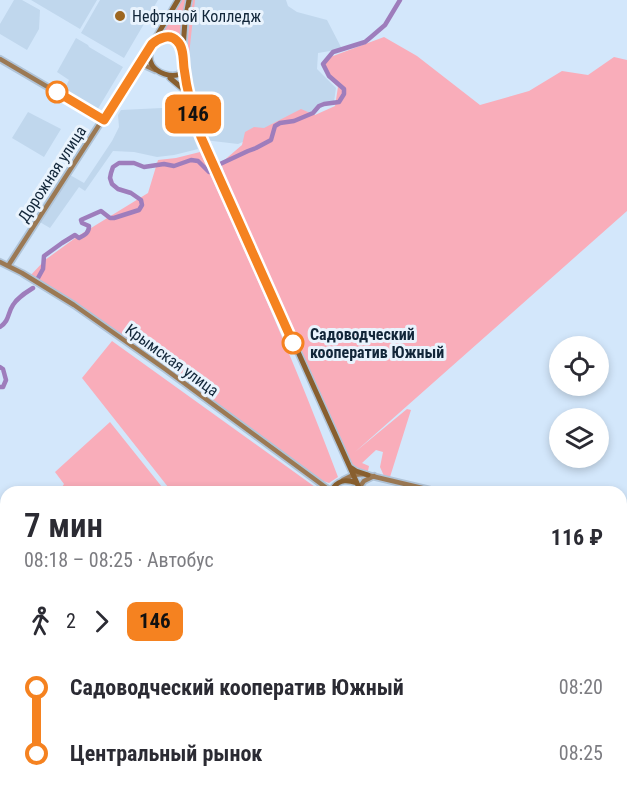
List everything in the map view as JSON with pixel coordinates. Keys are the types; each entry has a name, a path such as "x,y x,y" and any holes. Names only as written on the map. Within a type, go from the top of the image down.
{"main road":[{"name":"Дорожная улица","path":"3,263 104,120 178,0"},
{"path":"138,66 146,65 176,77 180,74 189,0"},
{"path":"189,102 180,43 168,37 161,38 151,45 150,62 183,89 205,146 358,486"},
{"path":"0,59 104,120"},
{"name":"Крымская улица","path":"3,263 74,306 154,361 324,486"},
{"path":"348,463 351,468 371,476 414,486"},
{"path":"335,486 345,475 348,463"},
{"path":"339,482 353,475 371,476"},
{"path":"361,486 371,476"},
{"path":"319,483 347,480 355,486"}],"shaded area":[{"path":"14,0 22,0 40,10 39,29 27,50 0,34 0,24"},
{"path":"31,0 97,0 80,29"},
{"name":"Нефтяной Колледж","path":"100,0 158,0 124,58 81,33"},
{"path":"181,0 186,0 182,42 172,35 159,36"},
{"path":"192,0 286,0 288,6 297,12 327,20 342,49 318,53 317,69 336,88 334,102 238,144 204,140 195,115 188,80 186,40"},
{"path":"193,0 195,0 189,55 191,77 201,123 205,123 204,136 194,101 189,69 188,36"},
{"path":"384,37 417,56 480,105 529,91 562,71 588,75 614,57 627,60 627,211 355,452 407,409 411,410 390,477 384,476 380,467 383,452 376,450 362,463 369,466 368,471 357,469 352,465 232,196 221,163 242,145 245,132 254,127 264,128 301,109 315,115 335,106 338,87 327,75 325,59"},
{"path":"76,38 123,67 96,112 63,92 69,80 57,72"},
{"path":"182,107 198,149 157,157 134,152 113,151 85,191 79,187 50,228 38,221 70,175 84,183 112,141 119,127 118,115 121,110"},
{"path":"28,112 61,129 44,157 12,138"},
{"path":"200,152 272,313 338,477 329,483 323,481 130,341 29,277 45,260 78,236 148,193 158,160"},
{"path":"112,341 314,486 167,486 82,378"},
{"path":"110,422 161,486 63,486 64,484 55,472"}],"waterway":[{"path":"218,165 271,140 275,126 280,123 294,121 313,113 324,104 339,102 344,89 329,76 323,64 333,52 365,42 385,25 400,0"},
{"path":"38,278 43,269 44,256 75,235 79,238 85,235 89,226 81,220 101,211 110,218 114,218 139,210 142,205 141,200 112,184 110,178 113,167 119,163 134,163 144,167 164,164 174,166 191,160 198,161 209,172 211,171"},
{"path":"0,327 7,319 15,302 33,288"},
{"path":"0,367 3,369 6,380 3,387 0,387"}],"bus line":[{"name":"146","path":"57,92 104,120 152,44 164,37 180,43 189,102 201,137 293,343"}],"place":[{"name":"Нефтяной Колледж","path":"120,16"},
{"name":"Садоводческий кооператив Южный","path":"293,343"}]}
